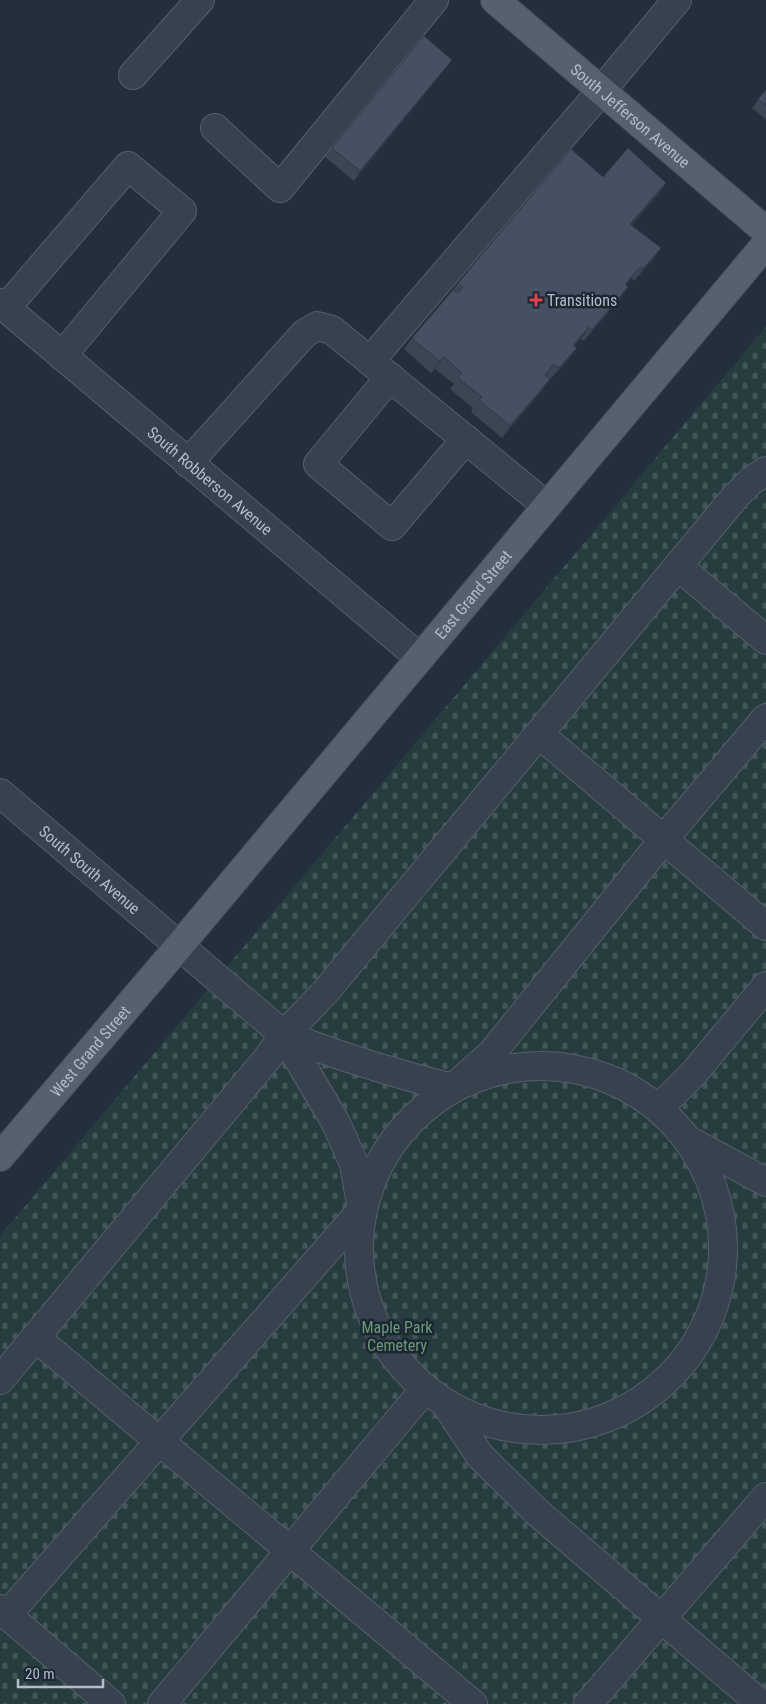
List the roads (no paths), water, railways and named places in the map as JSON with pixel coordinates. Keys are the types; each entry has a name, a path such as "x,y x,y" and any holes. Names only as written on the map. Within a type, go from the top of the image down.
{"main road":[{"name":"South Jefferson Avenue","path":"495,0 766,231"},
{"name":"East Grand Street","path":"180,945 766,244"},
{"name":"West Grand Street","path":"0,1157 180,945"}],"street":[{"path":"133,76 200,0"},
{"path":"214,128 280,188 434,0"},
{"path":"466,439 392,526 318,464 380,369 602,90 677,0"},
{"path":"3,306 128,166 182,211 62,356"},
{"name":"South Robberson Avenue","path":"3,306 420,658"},
{"path":"188,463 304,334 317,326 332,330 547,506"},
{"path":"0,1380 260,1067 284,1035 326,991 735,497 751,481 766,471"},
{"path":"678,566 766,640"},
{"path":"284,1035 322,1050 407,1077 453,1088 494,1071 537,1065 581,1069 622,1084 659,1108 676,1123 690,1141 714,1188 724,1239 718,1291 699,1340 667,1380 624,1411 575,1428 523,1430 472,1418 447,1406 424,1390 391,1353 368,1308 358,1259 362,1210 374,1173 389,1147 429,1104 453,1088 492,1053 664,839 766,718"},
{"path":"539,734 766,926"},
{"name":"South South Avenue","path":"0,793 284,1035"},
{"path":"659,1108 694,1073 766,986"},
{"path":"284,1035 336,1123 354,1164 362,1210"},
{"path":"690,1141 766,1182"},
{"path":"111,1704 3,1612 159,1441 362,1210"},
{"path":"36,1338 473,1704"},
{"path":"162,1704 424,1390"},
{"path":"447,1406 480,1456 538,1513 761,1704"},
{"path":"588,1704 766,1497"}],"place":[{"name":"Transitions","path":"536,300"}],"park label":[{"name":"Maple Park Cemetery","path":"397,1336"}]}
